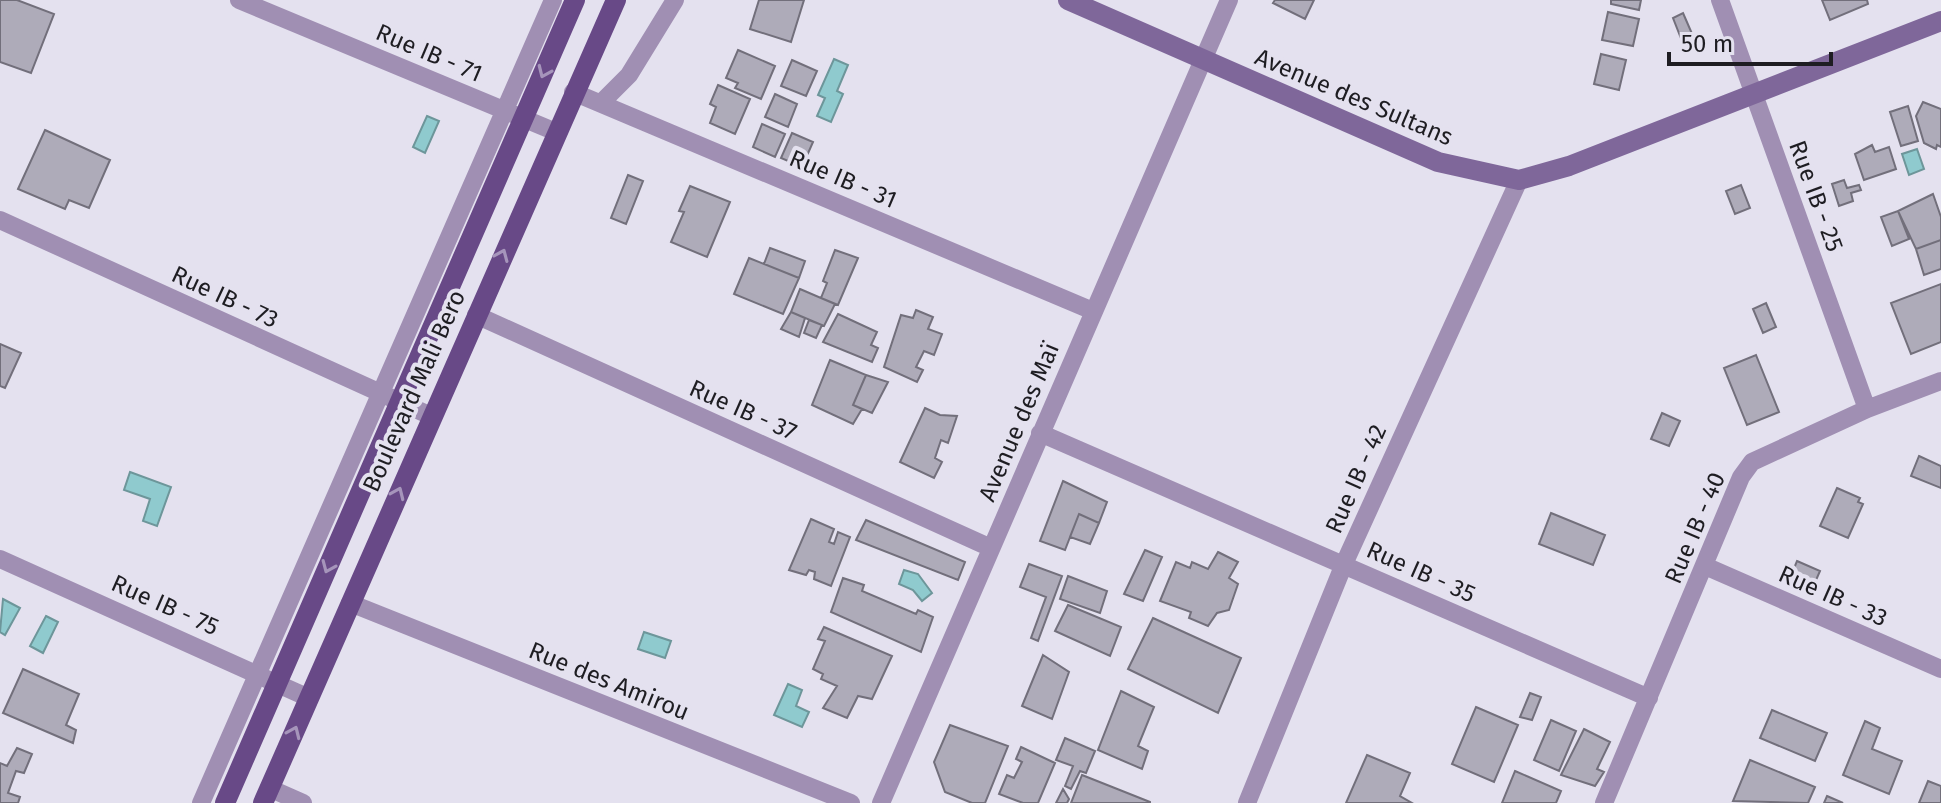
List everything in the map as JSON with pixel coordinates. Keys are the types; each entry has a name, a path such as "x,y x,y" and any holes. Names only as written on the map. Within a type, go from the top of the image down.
{"main road":[{"name":"Boulevard Mali Bero","path":"225,803 269,678 514,115 575,0"},
{"name":"Boulevard Mali Bero","path":"266,796 616,0"}],"street":[{"name":"Rue IB - 71","path":"239,0 556,132"},
{"name":"Boulevard Mali Bero","path":"514,115 553,0"},
{"path":"602,102 636,66 675,0"},
{"name":"Avenue des Sultans","path":"1068,0 1405,150 1476,173 1519,180 1569,166 1755,96 1941,21"},
{"name":"Avenue des Maï","path":"881,803 1229,0"},
{"name":"Rue IB - 25","path":"1720,0 1867,409"},
{"name":"Rue IB - 31","path":"573,92 1093,311"},
{"name":"Rue IB - 42","path":"1247,803 1344,564 1519,180"},
{"name":"Rue IB - 73","path":"0,220 431,416"},
{"name":"Rue IB - 37","path":"476,315 991,548"},
{"name":"Rue IB - 40","path":"1604,803 1741,477 1752,462 1867,409 1941,381"},
{"name":"Rue IB - 35","path":"1040,433 1649,698"},
{"name":"Rue IB - 75","path":"0,559 309,698"},
{"name":"Rue IB - 33","path":"1705,566 1941,669"},
{"name":"Rue des Amirou","path":"350,603 851,803"},
{"name":"Boulevard Mali Bero","path":"201,803 269,678"},
{"path":"266,796 303,803"}],"shaded area":[{"path":"834,59 848,65 837,91 843,94 831,122 817,116 825,98 818,95"},
{"path":"427,116 439,121 425,153 413,147"},
{"path":"1917,149 1924,169 1909,175 1902,154"},
{"path":"130,472 171,487 157,526 143,521 150,499 124,490"},
{"path":"904,570 918,574 932,593 922,601 913,590 899,584"},
{"path":"3,599 20,608 5,635 0,632"},
{"path":"46,616 58,622 43,653 30,646"},
{"path":"644,632 671,641 665,658 638,649"},
{"path":"788,684 802,690 796,706 809,712 802,727 774,715"}],"building":[{"path":"0,0 17,0 54,14 31,73 0,62"},
{"path":"759,0 804,0 791,42 750,29"},
{"path":"1275,0 1314,0 1305,19 1273,3"},
{"path":"1611,0 1641,0 1639,10 1611,4"},
{"path":"1822,0 1867,0 1868,4 1830,20"},
{"path":"1608,12 1639,19 1633,46 1602,40"},
{"path":"1683,13 1693,36 1682,41 1673,18"},
{"path":"738,50 775,66 761,99 735,88 738,83 726,78"},
{"path":"1601,54 1626,60 1619,90 1594,84"},
{"path":"792,60 817,71 806,96 781,86"},
{"path":"718,85 750,99 735,134 710,123 716,107 710,104"},
{"path":"775,94 797,104 788,127 765,117"},
{"path":"1923,102 1941,109 1941,147 1937,145 1936,149 1924,143 1916,116"},
{"path":"1908,106 1918,141 1901,146 1890,112"},
{"path":"762,124 785,134 775,157 753,147"},
{"path":"45,130 110,160 89,208 69,200 65,209 18,189"},
{"path":"792,133 813,142 802,167 781,158"},
{"path":"1872,145 1875,152 1889,147 1896,169 1864,180 1855,154"},
{"path":"628,175 643,181 626,224 611,218"},
{"path":"1844,180 1847,188 1859,185 1861,190 1851,193 1853,201 1839,206 1832,184"},
{"path":"1741,185 1750,208 1735,214 1726,191"},
{"path":"690,186 730,202 707,257 671,242 684,212 679,211"},
{"path":"1933,194 1941,217 1941,240 1916,249 1898,211"},
{"path":"1898,211 1909,239 1892,246 1881,217"},
{"path":"1941,240 1941,269 1924,275 1916,249"},
{"path":"770,248 805,261 799,278 764,264"},
{"path":"835,250 858,258 838,305 821,298 827,283 823,281"},
{"path":"749,258 799,278 783,314 734,294"},
{"path":"1941,284 1941,342 1911,354 1891,303"},
{"path":"800,289 835,304 824,326 791,312"},
{"path":"1766,303 1776,327 1763,333 1753,309"},
{"path":"916,310 933,317 928,329 942,334 934,355 924,351 916,367 923,370 917,382 884,367 901,315 913,318"},
{"path":"791,312 805,318 799,337 781,329"},
{"path":"838,314 877,332 871,345 878,348 872,362 823,342"},
{"path":"809,320 822,325 816,338 804,333"},
{"path":"0,344 21,353 5,388 0,386"},
{"path":"1756,355 1779,412 1747,425 1724,368"},
{"path":"830,360 866,375 853,405 862,409 853,424 812,405"},
{"path":"866,375 888,382 872,413 853,405"},
{"path":"925,408 940,415 957,416 948,443 941,440 935,458 942,462 934,478 900,462"},
{"path":"1662,413 1680,421 1669,446 1651,439"},
{"path":"1919,456 1941,466 1941,488 1911,476"},
{"path":"1063,481 1107,502 1099,523 1079,514 1065,550 1040,541"},
{"path":"1837,488 1860,498 1858,502 1863,504 1848,538 1820,526"},
{"path":"1551,513 1605,535 1593,565 1539,544"},
{"path":"1079,514 1099,523 1090,544 1070,537"},
{"path":"811,519 834,529 829,542 834,544 838,532 850,537 831,586 814,579 815,572 809,570 806,575 789,570"},
{"path":"866,520 965,562 958,580 856,540"},
{"path":"1145,550 1162,557 1143,601 1124,594"},
{"path":"1218,552 1238,562 1229,578 1238,584 1229,610 1217,613 1208,626 1189,618 1191,612 1160,601 1176,562 1190,568 1192,562 1208,569"},
{"path":"1797,561 1820,571 1810,594 1787,585"},
{"path":"1029,564 1062,576 1038,641 1031,638 1046,597 1020,587"},
{"path":"1068,576 1107,591 1100,613 1060,599"},
{"path":"843,578 864,585 862,591 916,614 918,610 933,617 921,652 831,612"},
{"path":"1068,605 1121,627 1110,656 1055,631"},
{"path":"1153,618 1241,658 1218,713 1128,669"},
{"path":"824,627 892,656 872,699 858,696 847,718 823,708 837,686 821,679 823,674 813,669 825,641 818,639"},
{"path":"1043,655 1069,672 1052,719 1022,706"},
{"path":"23,669 79,694 66,725 76,730 73,743 3,713"},
{"path":"1121,691 1154,707 1138,746 1148,751 1142,769 1098,750"},
{"path":"1530,693 1541,697 1532,720 1520,717"},
{"path":"1476,707 1518,725 1494,782 1452,764"},
{"path":"1772,710 1827,733 1815,761 1760,738"},
{"path":"1551,720 1576,731 1559,771 1534,760"},
{"path":"1865,721 1880,728 1872,749 1902,761 1889,794 1843,775"},
{"path":"950,725 1008,746 985,803 972,803 945,792 934,762"},
{"path":"1584,729 1610,742 1597,769 1604,772 1595,786 1561,775"},
{"path":"1065,738 1095,751 1086,773 1080,771 1071,789 1065,786 1073,766 1056,760"},
{"path":"1021,747 1055,763 1038,803 1023,803 999,794 1007,775 1014,778 1022,762 1016,759"},
{"path":"17,748 32,754 24,773 16,771 8,793 20,797 18,803 0,803 0,763 7,766"},
{"path":"1367,755 1410,773 1400,796 1412,803 1346,803"},
{"path":"1750,760 1815,787 1808,803 1733,801"},
{"path":"1515,771 1561,791 1556,803 1502,803"},
{"path":"1082,775 1150,802 1150,803 1071,803"},
{"path":"1928,781 1941,786 1941,803 1919,803"},
{"path":"1063,789 1069,799 1067,803 1056,803"},
{"path":"1827,796 1843,803 1824,803"}]}
